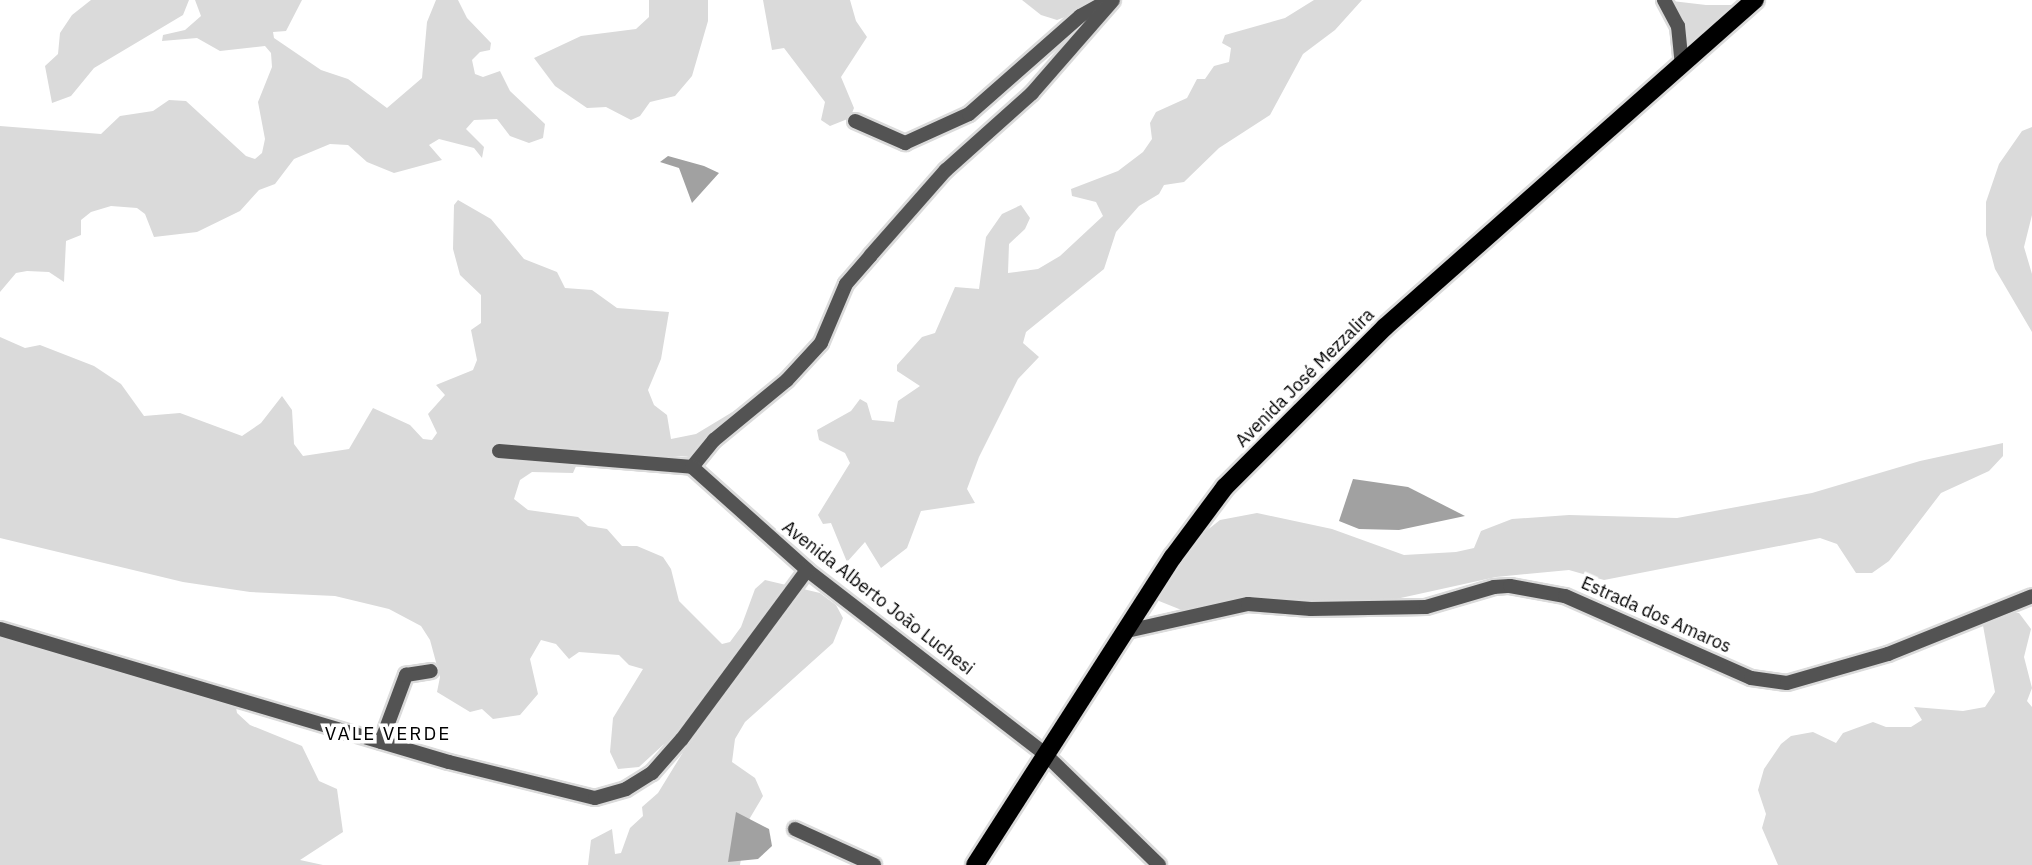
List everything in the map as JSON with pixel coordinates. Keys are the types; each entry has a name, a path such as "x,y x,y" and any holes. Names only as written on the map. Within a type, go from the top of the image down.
{"main road":[{"name":"Avenida José Mezzalira","path":"975,865 1196,524 1270,441 1385,327 1755,0"}],"street":[{"path":"855,121 905,143 969,114 1080,16 1111,0"},
{"path":"499,451 692,467 714,440 787,380 821,343 846,285 871,254 946,170 1032,93 1111,0"},
{"path":"1664,0 1678,26 1682,66"},
{"name":"Avenida Alberto João Luchesi","path":"692,467 807,570 1045,754 1159,865"},
{"path":"0,629 381,742 584,797 621,791 652,772 682,739 741,654 807,570"},
{"name":"Estrada dos Amaros","path":"1127,631 1248,604 1311,609 1426,607 1494,587 1510,586 1565,596 1751,678 1787,683 1888,654 2032,596"},
{"path":"381,742 406,675 430,671"},
{"path":"795,829 874,865"}],"shaded area":[{"path":"91,0 189,0 183,15 94,68 71,96 52,103 45,66 58,54 60,33 72,15"},
{"path":"195,0 302,0 286,31 273,32 274,38 321,70 348,79 387,108 422,78 427,22 436,0 458,0 467,18 491,43 490,50 480,52 472,60 475,74 483,77 500,71 510,91 545,124 543,138 529,143 510,136 497,119 474,120 466,129 484,147 482,158 474,148 439,139 429,145 442,160 394,173 367,162 348,145 330,144 294,159 275,184 259,190 240,211 197,232 154,237 145,214 137,208 111,206 91,212 81,220 81,235 66,241 64,282 49,272 27,271 16,273 0,292 0,126 101,134 120,116 153,111 169,100 186,101 246,156 255,159 262,153 265,139 258,102 272,67 271,53 265,46 220,51 197,38 162,41 163,35 185,30 201,16"},
{"path":"649,0 708,0 708,21 692,76 675,96 650,102 640,116 631,120 606,107 587,108 555,86 534,58 581,36 636,29 649,17"},
{"path":"763,0 850,0 856,21 867,37 841,77 854,108 850,118 830,126 821,120 825,102 784,48 772,50"},
{"path":"1022,0 1111,0 1057,20 1041,15"},
{"path":"1314,0 1362,0 1335,30 1303,54 1270,115 1219,148 1184,182 1164,185 1159,194 1139,206 1116,232 1104,269 1026,332 1023,343 1039,357 1018,379 979,457 967,489 975,503 921,511 907,548 881,568 865,542 847,562 831,523 823,524 818,515 850,463 845,453 819,440 817,430 851,411 860,399 867,403 872,420 894,422 898,401 920,386 897,371 897,365 922,337 935,333 955,287 979,289 986,237 1002,214 1021,205 1030,218 1025,229 1009,244 1008,273 1038,269 1060,256 1103,216 1096,202 1072,196 1071,189 1118,171 1143,152 1152,139 1150,123 1156,112 1187,98 1197,79 1205,79 1214,66 1229,62 1231,48 1222,43 1225,35 1285,18"},
{"path":"1672,1 1740,5 1688,49 1683,21"},
{"path":"2032,127 2032,215 2024,247 2032,274 2032,332 1995,269 1986,235 1986,202 1999,164 2022,131"},
{"path":"668,156 719,173 692,203 679,168 660,162"},
{"path":"458,200 491,219 524,259 557,272 565,288 592,290 617,308 669,312 661,359 648,390 654,405 667,415 671,439 696,434 759,396 692,457 675,456 623,470 590,462 577,464 573,473 532,472 520,480 514,499 528,510 578,517 588,526 607,529 622,546 637,546 663,557 671,569 679,601 722,644 730,642 741,627 755,589 765,580 820,593 836,605 843,618 833,643 745,722 735,739 732,762 755,778 763,796 747,823 740,865 588,865 591,840 612,829 615,854 621,853 630,828 643,816 642,807 658,793 693,736 681,728 684,736 663,745 639,767 618,769 610,752 613,718 643,669 629,665 619,655 579,652 569,659 556,644 541,640 530,659 538,694 520,715 493,719 482,709 470,712 437,692 440,677 430,640 421,626 389,609 335,596 250,592 183,582 0,538 0,337 25,348 40,345 94,366 121,384 144,416 180,413 242,436 261,423 282,396 292,410 294,444 303,456 349,449 373,408 410,425 423,439 432,440 437,433 428,414 445,395 436,385 473,370 477,360 471,330 481,323 481,295 460,275 453,249 454,205"},
{"path":"2003,443 2003,456 1989,471 1941,493 1889,561 1872,573 1856,573 1837,544 1820,538 1604,580 1569,570 1496,577 1346,610 1184,611 1149,597 1146,579 1220,520 1257,513 1332,529 1404,555 1456,552 1474,548 1481,531 1512,519 1569,515 1677,518 1812,493 1920,461"},
{"path":"1353,479 1408,487 1465,516 1399,530 1359,529 1339,521"},
{"path":"1995,613 2019,613 2031,629 2024,657 2032,688 2027,701 2032,707 2032,865 1778,865 1762,828 1766,814 1758,790 1764,769 1781,744 1791,736 1813,732 1836,743 1843,733 1873,722 1886,727 1911,727 1922,720 1914,707 1963,711 1985,707 1995,692 1982,620"},
{"path":"0,634 234,697 237,713 250,725 302,746 319,781 337,789 343,832 300,860 323,865 0,865"},
{"path":"736,812 769,829 772,846 758,859 728,862"}],"district":[{"name":"VALE VERDE","path":"388,734"}]}
